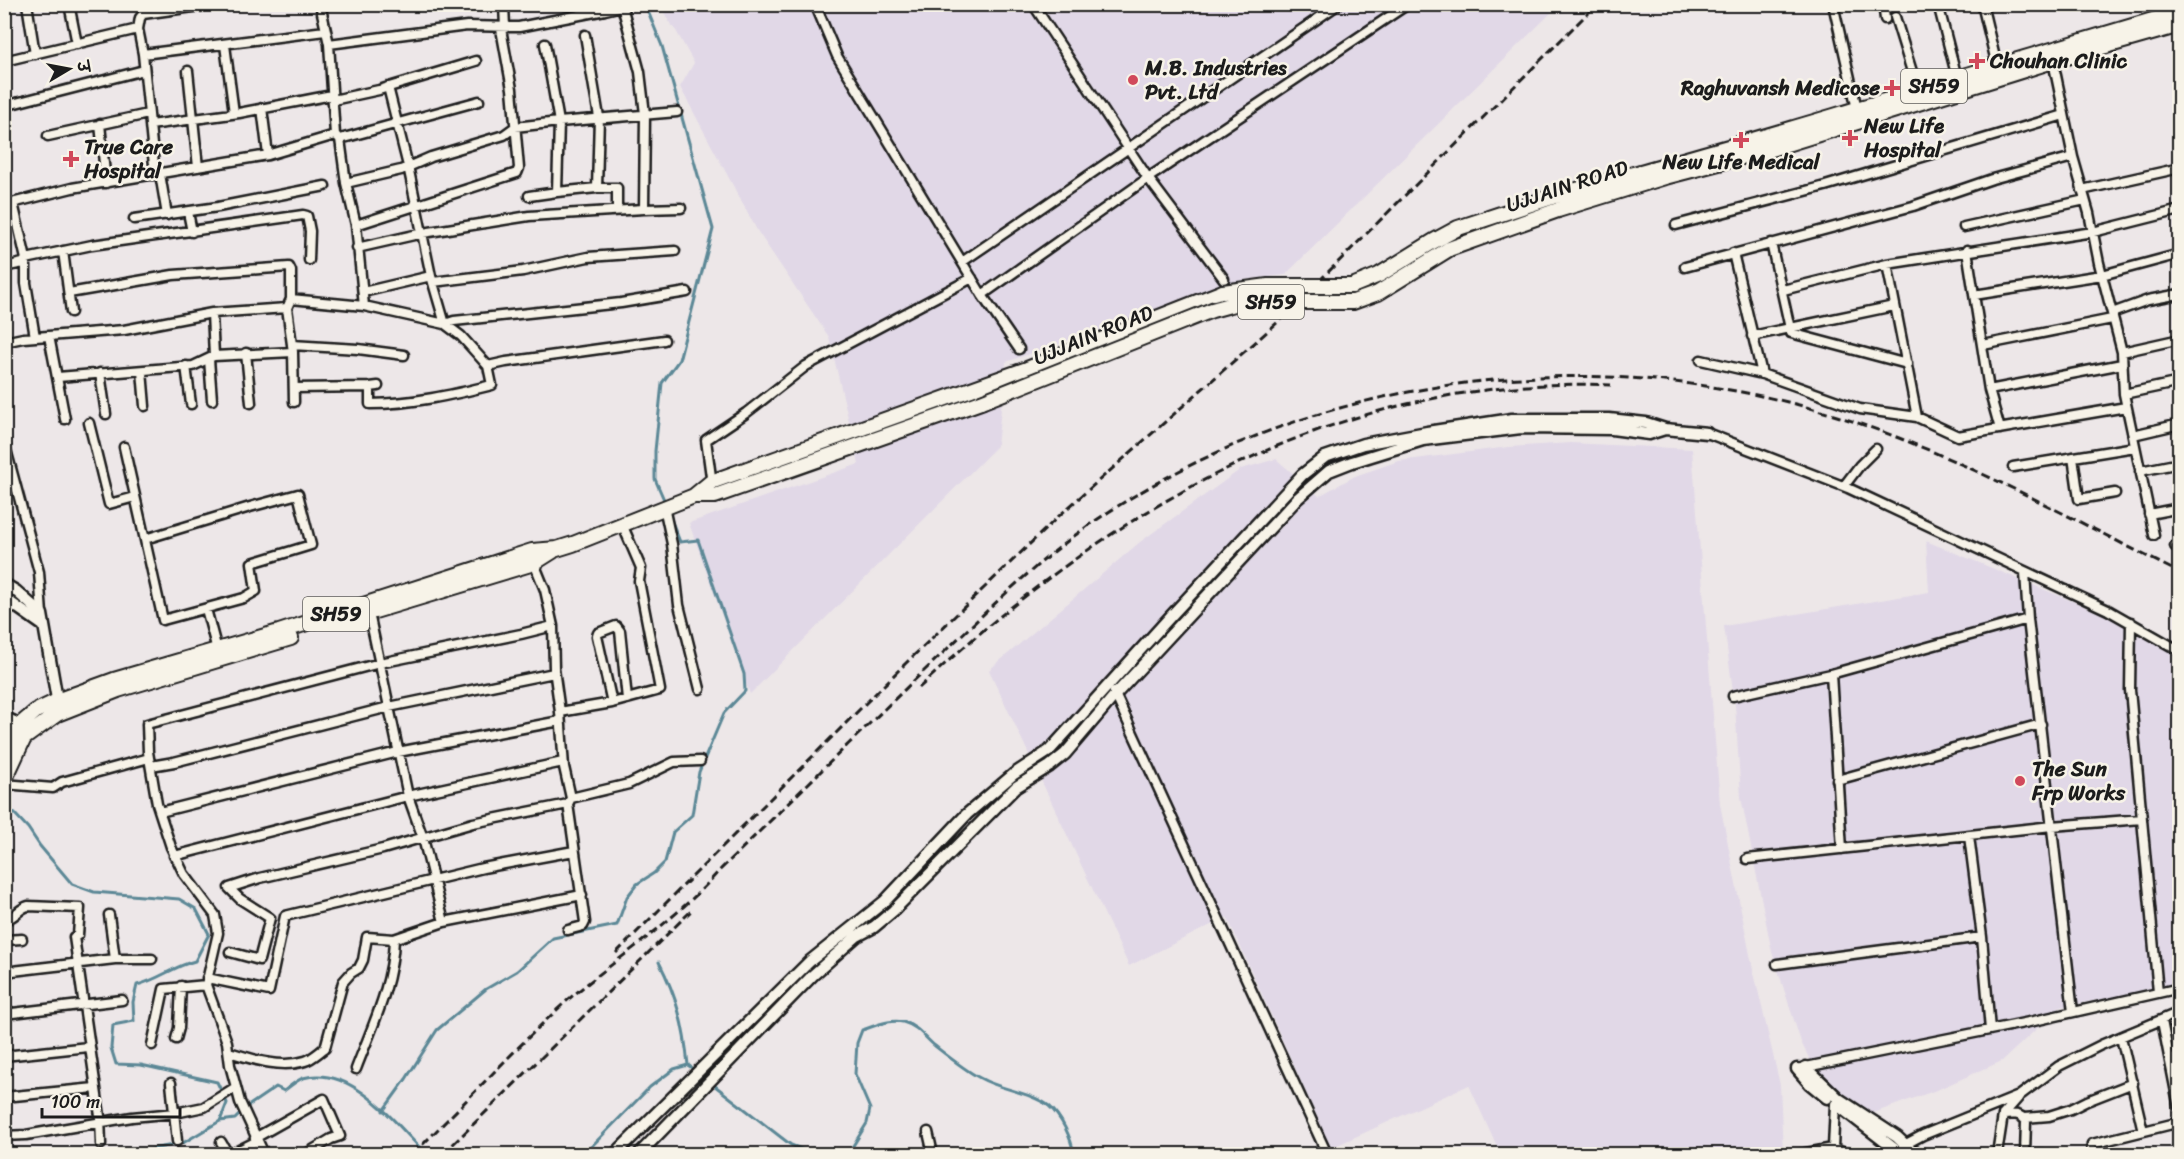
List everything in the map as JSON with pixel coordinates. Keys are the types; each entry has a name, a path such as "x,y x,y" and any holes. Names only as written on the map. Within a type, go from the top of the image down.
{"main road":[{"name":"UJJAIN ROAD","path":"715,496 981,402 1212,310 1234,304 1353,302 1378,292 1449,249 1558,210 1665,177 1761,139 2180,12"},
{"name":"UJJAIN ROAD","path":"711,482 1027,369 1222,292 1268,286 1334,288 1352,286 1365,282 1458,228 1552,197 1688,158 1720,157 2180,25"},
{"name":"SH59","path":"4,748 21,724 36,711 118,690 534,562 557,549 688,498 711,482"},
{"name":"SH59","path":"688,498 715,496"},
{"name":"SH59","path":"4,782 24,738 58,707 114,680 532,551 557,549"}],"street":[{"path":"27,4 34,54"},
{"path":"69,4 77,44"},
{"path":"143,4 143,14 138,29 157,175 167,215"},
{"path":"143,14 187,6 215,4"},
{"path":"320,4 329,44 332,98 338,137 356,225 364,306"},
{"path":"356,225 498,178 516,175 519,168 512,90 503,28 504,4"},
{"path":"815,4 837,56 982,295 1019,349"},
{"path":"1033,4 1148,178 1224,279"},
{"path":"962,262 1340,4"},
{"path":"982,295 1148,178 1408,4"},
{"path":"1833,4 1857,109"},
{"path":"1883,4 1918,91"},
{"path":"1938,4 1957,78"},
{"path":"1982,4 1997,66"},
{"path":"329,44 467,27 503,28 542,24 605,7 625,5 640,72 645,114 644,209"},
{"path":"4,61 138,29"},
{"path":"143,54 325,31"},
{"path":"585,35 599,117 597,188"},
{"path":"545,44 559,122 557,192"},
{"path":"225,45 234,113"},
{"path":"150,125 332,98 388,87 476,61"},
{"path":"2053,61 2073,158 2122,352 2126,406 2154,535"},
{"path":"5,105 144,70"},
{"path":"188,71 198,167"},
{"path":"388,87 408,166 432,279 445,324"},
{"path":"35,337 26,283 26,259 9,204 72,188 268,155 397,124 479,101"},
{"path":"262,108 268,155"},
{"path":"346,183 400,170 504,135 515,127 599,117 677,112"},
{"path":"48,136 148,114"},
{"path":"1676,225 1825,186 2064,115"},
{"path":"100,124 106,183"},
{"path":"1685,267 1913,206 1992,179 2073,158"},
{"path":"2082,190 2180,168"},
{"path":"134,219 188,212 325,186"},
{"path":"529,196 597,188 617,188 617,210"},
{"path":"1964,227 2085,200"},
{"path":"357,248 423,233 529,216 681,208"},
{"path":"1783,290 1887,264 2092,232 2180,210"},
{"path":"188,212 192,232"},
{"path":"4,267 22,263 26,259 92,245 306,215 310,231 309,260"},
{"path":"1771,243 1791,333 1907,364"},
{"path":"1967,250 1989,390 2000,429"},
{"path":"63,251 71,312"},
{"path":"363,291 432,279 523,271 588,257 675,251"},
{"path":"1733,254 1762,374"},
{"path":"1974,295 2102,274 2180,254"},
{"path":"1887,264 1917,417"},
{"path":"69,293 173,275 286,266 291,271 291,299 287,308 292,348 294,402"},
{"path":"715,496 706,440 746,413 806,366 972,278"},
{"path":"445,324 454,321 621,303 687,292"},
{"path":"1983,345 2112,316 2148,300 2180,294"},
{"path":"291,299 364,306 445,324 461,336 488,366 492,385 436,398 390,404 370,404 374,386 294,388"},
{"path":"1752,336 1894,306"},
{"path":"4,342 150,326 212,313 287,308"},
{"path":"212,313 212,400"},
{"path":"49,336 65,419"},
{"path":"488,366 664,339"},
{"path":"2122,352 2180,339"},
{"path":"58,377 186,366 202,363 211,358 292,348 350,348 404,355"},
{"path":"246,354 251,403"},
{"path":"1701,360 1762,374 1860,409 1917,417 1958,436 2126,406"},
{"path":"1989,390 2122,364"},
{"path":"186,366 191,404"},
{"path":"142,370 145,406"},
{"path":"100,373 106,414"},
{"path":"2124,394 2180,382"},
{"path":"615,1155 810,961 885,901 967,814 1014,774 1049,751 1302,475 1324,457 1363,444 1512,419 1608,419 1646,423 1665,429 1707,433 1844,486 2131,622 2180,651"},
{"path":"89,423 109,504 135,497"},
{"path":"2133,435 2180,424"},
{"path":"639,1155 813,975 857,936 874,927 894,911 1016,787 1065,754 1115,694 1298,498 1329,471 1423,440 1499,430 1521,428 1612,429 1649,434 1665,429"},
{"path":"4,442 39,572 42,614 58,707"},
{"path":"124,447 163,620 244,598 256,591 252,563 311,545 298,494 145,539"},
{"path":"2013,467 2135,447"},
{"path":"1844,486 1876,449"},
{"path":"2073,457 2079,499 2115,493"},
{"path":"2140,471 2180,463"},
{"path":"663,507 672,544 679,605 700,689"},
{"path":"2149,514 2180,508"},
{"path":"160,812 398,752 560,717 660,690 639,581 641,568 622,524"},
{"path":"534,562 545,590 553,626 554,673 563,762 585,925 568,930"},
{"path":"2025,572 2028,619 2073,1012"},
{"path":"4,584 16,591 42,614"},
{"path":"4,598 44,626"},
{"path":"206,609 217,650"},
{"path":"369,614 408,796 423,838 444,922"},
{"path":"1733,696 1831,674 2028,619"},
{"path":"2131,622 2130,690 2158,992"},
{"path":"264,1155 240,1102 217,1011 206,981 218,933 217,922 215,915 184,874 174,856 157,804 147,724 380,663 553,626"},
{"path":"612,703 597,636 598,633 616,626 620,632 627,699"},
{"path":"4,782 53,788 62,782 150,762 174,762 389,707 554,673"},
{"path":"1831,674 1842,849"},
{"path":"1110,683 1327,1155"},
{"path":"4,716 21,724"},
{"path":"1837,780 2041,724"},
{"path":"230,952 259,960 270,918 240,899 230,888 260,878 423,838 473,823 569,801 628,784 674,762 700,761"},
{"path":"174,856 408,796 563,762"},
{"path":"1747,859 2052,826 2142,819"},
{"path":"1969,836 1982,937 1990,1030"},
{"path":"152,1045 164,989 206,981 269,991 285,916 434,880 574,851"},
{"path":"228,1053 265,1063 287,1063 305,1061 325,1048 343,982 359,968 363,960 367,937 394,939 444,922 582,895"},
{"path":"4,920 12,918 21,908 28,906 80,908 78,935 74,937 88,1047 100,1116 101,1144"},
{"path":"109,915 115,959"},
{"path":"1777,964 1982,937"},
{"path":"4,940 22,939"},
{"path":"356,1069 389,979 394,939"},
{"path":"4,972 115,959 152,959"},
{"path":"176,1039 182,986"},
{"path":"1802,1068 2180,988"},
{"path":"4,1014 122,1000"},
{"path":"1997,1155 2003,1115 2019,1096 2059,1066 2180,1012"},
{"path":"2162,1021 2175,1059 2180,1113"},
{"path":"2121,1037 2143,1131"},
{"path":"4,1056 88,1047"},
{"path":"1802,1068 1810,1084 1835,1104 1901,1150 1915,1155"},
{"path":"1802,1068 1901,1150"},
{"path":"171,1083 176,1113 177,1141"},
{"path":"2003,1115 2014,1114 2024,1118 2049,1116 2133,1083"},
{"path":"4,1096 95,1088"},
{"path":"4,1136 176,1113 204,1107 236,1088"},
{"path":"1802,1155 1833,1148 1844,1154 1886,1153 1901,1150 1923,1136 2019,1096"},
{"path":"220,1142 229,1155 324,1099 340,1136 306,1155"},
{"path":"1833,1148 1835,1104"},
{"path":"2024,1118 2026,1121 2025,1154 2043,1155"},
{"path":"2091,1155 2091,1144 2180,1122"},
{"path":"928,1132 933,1155"}],"shaded area":[{"path":"660,5 1559,5 1285,275 1243,280 1006,362 997,446 750,694 689,523 859,464 829,337 758,232 680,87 694,63"},
{"path":"1570,443 1692,449 1720,804 1751,960 1780,1085 1783,1154 1500,1154 1469,1085 1331,1148 1227,917 1129,966 989,670 1140,542 1241,469 1276,459 1319,496 1355,476 1399,461 1509,447"},
{"path":"1926,541 2179,645 2179,985 2060,1007 2002,1061 1939,1089 1871,1114 1858,1109 1818,1076 1801,1042 1772,952 1741,797 1735,705 1724,626 1929,592"}],"waterway":[{"path":"645,4 662,46 713,229 679,360 662,383 655,451 655,479 665,502"},
{"path":"383,1111 437,1030 486,989 517,971 553,938 617,925 627,897 637,884 654,873 665,862 673,832 692,815 699,772 724,713 745,691 744,674 698,540 680,542 669,514"},
{"path":"4,811 14,813 28,828 72,884 94,892 179,899 196,909 209,934 195,961 137,985 133,1002 134,1021 113,1025 111,1048 116,1064 141,1065 217,1082 227,1103 220,1121"},
{"path":"659,962 671,987 679,1012 688,1065"},
{"path":"848,1154 867,1123 870,1109 855,1074 857,1043 862,1030 893,1021 913,1026 951,1059 980,1078 1033,1097 1049,1106 1065,1128 1074,1154"},
{"path":"584,1154 650,1087 674,1069 688,1065 791,1145 813,1154"},
{"path":"127,1154 183,1143 220,1121 235,1119 248,1106 276,1087 284,1091 303,1078 321,1076 339,1080 372,1099 426,1154"}],"railway":[{"path":"616,953 906,663 1061,514 1278,322 1597,4"},
{"path":"413,1154 561,1006 688,903 964,633 1022,579 1062,546 1104,515 1179,471 1258,435 1340,408 1423,389 1509,379 1595,377 1681,383 1766,397 1820,411 1926,449 2029,496 2180,573"},
{"path":"919,688 992,623 1069,563 1150,510 1235,465 1323,428 1416,402 1511,387 1611,385"},
{"path":"443,1154 691,911"}],"place":[{"name":"Chouhan Clinic","path":"1977,61"},
{"name":"M.B. Industries Pvt. Ltd","path":"1133,80"},
{"name":"Raghuvansh Medicose","path":"1892,88"},
{"name":"New Life Hospital","path":"1850,138"},
{"name":"New Life Medical","path":"1741,140"},
{"name":"True Care Hospital","path":"71,159"},
{"name":"The Sun Frp Works","path":"2020,781"}]}
